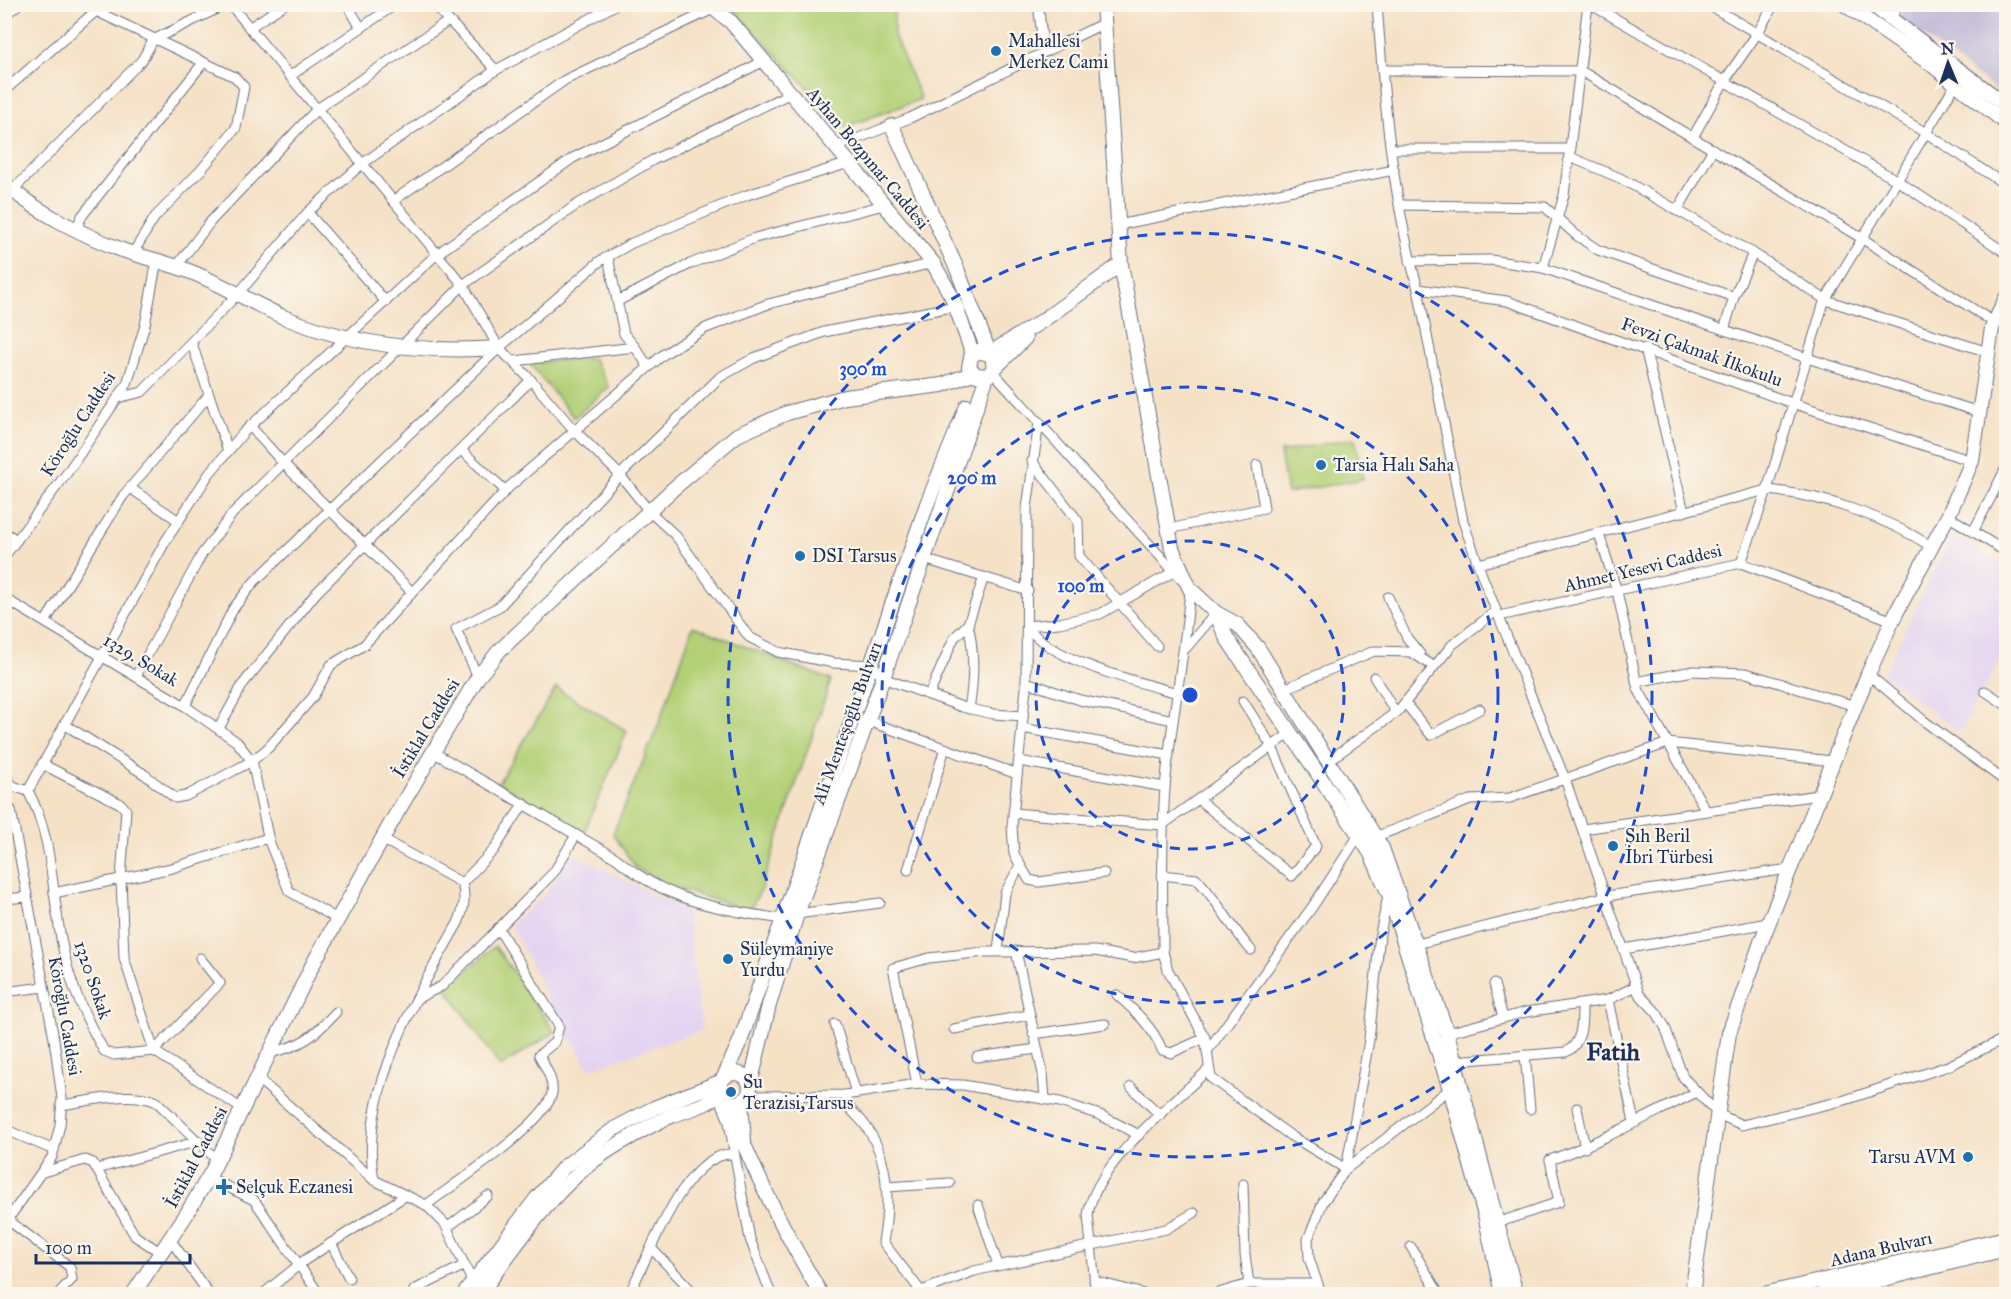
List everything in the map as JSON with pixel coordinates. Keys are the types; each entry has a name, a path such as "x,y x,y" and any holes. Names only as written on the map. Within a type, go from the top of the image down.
{"street":[{"path":"4,12 15,4"},
{"path":"81,4 235,77 244,87 236,128 201,170 155,217 133,253"},
{"path":"4,91 104,4"},
{"path":"499,348 468,350 402,347 348,338 283,316 176,267 133,253 76,229 9,186 142,60 153,40 229,4 463,285 499,348 514,361 573,430 620,475 650,511 676,536 749,637 778,652 834,663 873,664 883,678 969,709 1023,716"},
{"path":"249,28 285,4"},
{"path":"347,4 361,28"},
{"path":"290,76 396,4"},
{"path":"433,4 496,70"},
{"path":"118,398 142,392 192,344 308,213 362,164 496,70 617,4"},
{"path":"929,4 929,7 949,4"},
{"path":"1038,4 1044,52"},
{"path":"1103,4 1121,264 1172,548 1190,589 1186,649 1173,720 1162,825 1163,952 1168,970 1205,1038 1211,1078 1291,1136 1346,1169"},
{"path":"1377,4 1394,170 1410,261 1418,290 1463,521 1478,564 1565,779 1639,994 1657,1012 1665,1027 1683,1077 1718,1114 1742,1125 1845,1100 1948,1066 2007,1038"},
{"path":"1544,268 1558,216 1570,153 1589,4 1898,181 2007,253"},
{"path":"1707,4 1926,133 2007,185"},
{"path":"1693,137 1725,80 1757,34 1774,4"},
{"path":"1844,4 1956,83 2007,123"},
{"path":"1871,4 2007,105"},
{"path":"1891,18 1899,4"},
{"path":"393,201 565,80 711,6"},
{"name":"Ayhan Bozpınar Caddesi","path":"711,6 764,61 933,263 956,306 973,355"},
{"path":"176,267 211,221 316,109 447,21"},
{"path":"836,147 892,126 1104,22"},
{"path":"4,773 8,784 28,791 101,656 179,521 209,474 250,426 348,338 436,254 573,158 764,61"},
{"path":"76,229 82,216 204,63"},
{"path":"1382,70 1581,71 1863,238 1995,323"},
{"path":"1741,563 1767,490 1792,403 1826,300 1956,83"},
{"path":"136,676 202,554 232,513 463,285 575,206 653,160 791,93"},
{"path":"892,126 960,276 989,353 995,362 985,373"},
{"path":"1391,148 1570,153 1620,178 1753,254 1826,300 1988,352"},
{"path":"1677,211 1713,149"},
{"path":"185,706 233,609 254,582 499,348 577,280 609,256 632,243 747,195 849,163"},
{"path":"1118,225 1394,170"},
{"path":"618,301 690,264 755,238 884,205"},
{"path":"1400,205 1535,205 1545,207 1558,216 1576,235 1598,250 1734,297"},
{"path":"308,213 386,302"},
{"path":"1724,330 1734,297 1753,254"},
{"path":"609,256 624,334 648,366"},
{"name":"Köroğlu Caddesi","path":"4,557 127,384 138,353 157,260"},
{"path":"1410,261 1491,260 1544,268 1806,358 1979,412"},
{"path":"64,724 144,774 175,798 186,796 252,761 283,733 313,697 331,665 364,645 506,491 648,366 706,328 768,304 933,263 960,276"},
{"path":"1121,264 1042,321 989,353 981,351 973,355 969,364 985,373 1039,422 1190,589 1216,613 1238,626 1258,648 1376,837 1402,899 1447,1032 1516,1294"},
{"name":"Fevzi Çakmak İlkokulu","path":"1418,290 1507,301 1645,348 1792,403 1972,461"},
{"path":"1692,1294 1729,1033 1768,923 1868,674 1948,516 1972,461 1988,352 1995,323 2007,298"},
{"path":"478,677 456,629 500,606 620,475 720,377 754,358 824,332 956,306"},
{"path":"985,373 1042,321"},
{"path":"192,344 228,451"},
{"path":"514,361 635,347"},
{"path":"1645,348 1684,512"},
{"name":"İstiklal Caddesi","path":"133,1294 208,1177 268,1053 337,919 382,839 478,677 499,651 650,511 737,435 787,413 844,397 942,385 985,373"},
{"name":"Ali Menteşoğlu Bulvarı","path":"739,1150 746,1094 769,1005 797,914 883,678 985,373"},
{"name":"Ali Menteşoğlu Bulvarı","path":"722,1088 873,664 927,504 985,373"},
{"path":"219,728 250,675 317,592 531,380"},
{"path":"45,622 100,530 130,488 209,395"},
{"path":"1039,422 1032,461 1028,508 1026,682 1013,813 1014,854 1019,867 1029,880 1039,882 1104,873"},
{"path":"250,426 364,546 412,592"},
{"path":"461,450 506,491"},
{"path":"1032,461 1078,521 1079,556 1157,646"},
{"path":"1169,529 1264,508 1257,465"},
{"path":"1973,532 2007,468"},
{"path":"130,488 179,521"},
{"path":"1478,564 1767,490 1787,492 1872,516 1904,529 1932,547"},
{"path":"1948,516 2007,552"},
{"path":"4,532 17,540"},
{"path":"1599,534 1617,591 1636,682 1706,811"},
{"path":"924,558 1028,591"},
{"name":"Ahmet Yesevi Caddesi","path":"1498,614 1617,591 1741,563 1893,621"},
{"path":"1028,626 1059,623 1100,614 1175,571"},
{"path":"929,695 954,638 968,624 984,577"},
{"path":"1388,597 1407,638 1433,666"},
{"name":"1329. Sokak","path":"4,598 219,728 237,742 252,761"},
{"path":"1186,649 1216,613"},
{"path":"1216,613 1226,637 1292,732 1371,854 1389,894 1450,1089 1486,1219 1502,1294"},
{"path":"1328,761 1396,713 1452,645 1498,614"},
{"path":"968,624 973,682 969,709"},
{"path":"1028,626 1036,639 1098,669 1115,676 1178,693"},
{"path":"1284,689 1374,651 1411,652 1433,666"},
{"path":"1636,682 1693,671 1746,673 1855,706"},
{"path":"1868,674 1924,721 2007,782"},
{"path":"1374,677 1396,713"},
{"path":"1026,682 1080,700 1173,720"},
{"path":"1985,691 2007,705"},
{"path":"1198,799 1292,876 1316,846 1271,745 1243,701"},
{"path":"1405,703 1431,735 1480,709"},
{"path":"868,721 1017,774"},
{"path":"1022,728 1169,754"},
{"path":"1013,813 1162,825 1292,732"},
{"path":"1376,837 1470,800 1510,798 1668,743 1832,761"},
{"path":"908,870 945,748"},
{"path":"433,752 524,803 616,858 638,877 664,890 719,910 782,920"},
{"path":"252,761 268,838 289,891 337,919"},
{"path":"1019,762 1165,788"},
{"path":"42,764 121,804 126,810 122,878 124,958 154,1051 242,1109"},
{"name":"1320 Sokak","path":"28,791 39,811 48,848 68,968 91,1027 104,1051 114,1055 154,1051"},
{"path":"1582,829 1818,795"},
{"name":"Köroğlu Caddesi","path":"5,803 10,810 54,1039 62,1105 54,1150 43,1172 6,1222"},
{"path":"462,883 494,850 524,803"},
{"path":"418,998 442,986 554,872 576,835"},
{"path":"1208,1050 1313,906 1359,835"},
{"path":"54,893 172,868 268,838"},
{"path":"374,1180 369,1155 371,1127 395,1045 461,916 465,894 462,883 382,839"},
{"path":"998,951 1005,892 1019,867"},
{"path":"1417,944 1607,896 1789,869"},
{"path":"1162,875 1197,879 1215,899 1231,928 1251,950"},
{"path":"1346,1169 1368,1040 1380,934 1389,894"},
{"path":"4,899 27,897"},
{"path":"797,914 880,903"},
{"path":"1624,949 1768,923"},
{"path":"426,1205 505,1147 538,1114 552,1096 553,1083 539,1055 555,1042 559,1026 498,928"},
{"path":"916,1084 893,968 929,958 998,951 1095,951 1133,958 1163,952"},
{"path":"1016,951 1028,1016 1043,1074 1045,1099"},
{"path":"154,1051 220,983 200,958"},
{"path":"1494,984 1503,1018"},
{"path":"1447,1032 1526,1012 1582,1005 1608,999 1636,986"},
{"path":"4,992 44,987"},
{"path":"1117,996 1140,1016 1158,1039 1162,1050 1171,1053 1205,1038"},
{"path":"1608,999 1634,1122"},
{"path":"1455,1061 1566,1052 1572,1049 1580,1037 1582,1005"},
{"path":"268,1053 302,1044 315,1035 336,1012"},
{"path":"954,1029 1028,1016"},
{"path":"835,1024 856,1094"},
{"path":"1033,1034 1105,1024"},
{"path":"977,1057 1037,1049"},
{"path":"1525,1054 1530,1108"},
{"path":"1096,1294 1089,1203 1101,1179 1139,1135 1209,1069"},
{"path":"464,1294 477,1289 536,1199 564,1167 588,1147 654,1108 722,1088 731,1073 739,1073 746,1077 746,1094"},
{"path":"257,1078 374,1180 426,1205 447,1228 477,1289"},
{"path":"722,1088 733,1104 746,1094 845,1095 916,1084 963,1085 1045,1099 1100,1115 1139,1135"},
{"path":"1131,1087 1160,1116"},
{"path":"722,1088 728,1117 739,1150 821,1294"},
{"path":"1321,1294 1309,1258 1308,1239 1323,1202 1346,1169 1450,1089"},
{"path":"1497,1222 1559,1202 1550,1160 1585,1148 1697,1092"},
{"path":"845,1095 852,1113 865,1124 885,1169 887,1216 883,1242 919,1294 974,1270 1166,1229 1194,1213"},
{"path":"62,1105 111,1098 146,1098 157,1102 217,1160"},
{"path":"1577,1108 1585,1148"},
{"path":"4,1129 54,1150"},
{"path":"97,1169 199,1141"},
{"path":"629,1294 652,1249 660,1226 696,1171 708,1162 739,1150"},
{"path":"739,1150 750,1239 771,1294"},
{"path":"43,1172 85,1160 93,1163 135,1236 160,1252"},
{"path":"208,1177 254,1200 320,1294"},
{"path":"886,1187 950,1183"},
{"path":"1243,1184 1245,1254 1250,1284"},
{"path":"263,1294 300,1264 405,1196"},
{"path":"447,1228 488,1196"},
{"path":"978,1205 998,1264"},
{"path":"6,1222 70,1267 72,1279 58,1294"},
{"name":"Adana Bulvarı","path":"1764,1294 2007,1238"},
{"path":"170,1239 209,1294"},
{"path":"331,1243 349,1278"},
{"path":"1411,1246 1439,1294"},
{"path":"652,1249 690,1289"},
{"name":"Adana Bulvarı","path":"1823,1294 1850,1291 2007,1249"},
{"path":"414,1290 465,1265"},
{"path":"1094,1281 1144,1294"},
{"path":"1215,1294 1250,1284 1317,1284"},
{"path":"1263,1284 1264,1294"}],"shaded area":[{"path":"1906,5 2006,5 2006,98 1899,17"},
{"path":"1959,539 2006,566 2006,650 1960,732 1883,675 1948,541"},
{"path":"573,853 687,912 702,1030 590,1069 557,1016 511,925 543,897"}],"green space":[{"path":"729,5 894,5 894,35 921,99 845,127"},
{"path":"593,358 609,387 574,418 529,363"},
{"name":"Tarsia Halı Saha","path":"1355,438 1363,479 1287,493 1280,452"},
{"path":"693,626 831,680 760,892 749,910 668,886 636,868 613,834 659,723"},
{"path":"556,688 627,731 584,832 498,783"},
{"path":"495,946 555,1032 500,1067 446,988"}],"place":[{"name":"Mahallesi Merkez Cami","path":"996,51"},
{"name":"Tarsia Halı Saha","path":"1321,465"},
{"name":"DSI Tarsus","path":"800,556"},
{"name":"Şıh Beril İbri Türbesi","path":"1613,846"},
{"name":"Süleymaniye Yurdu","path":"728,959"},
{"name":"Su Terazisi,Tarsus","path":"731,1092"},
{"name":"Tarsu AVM","path":"1968,1157"},
{"name":"Selçuk Eczanesi","path":"224,1187"}],"district":[{"name":"Fatih","path":"1613,1052"}]}
